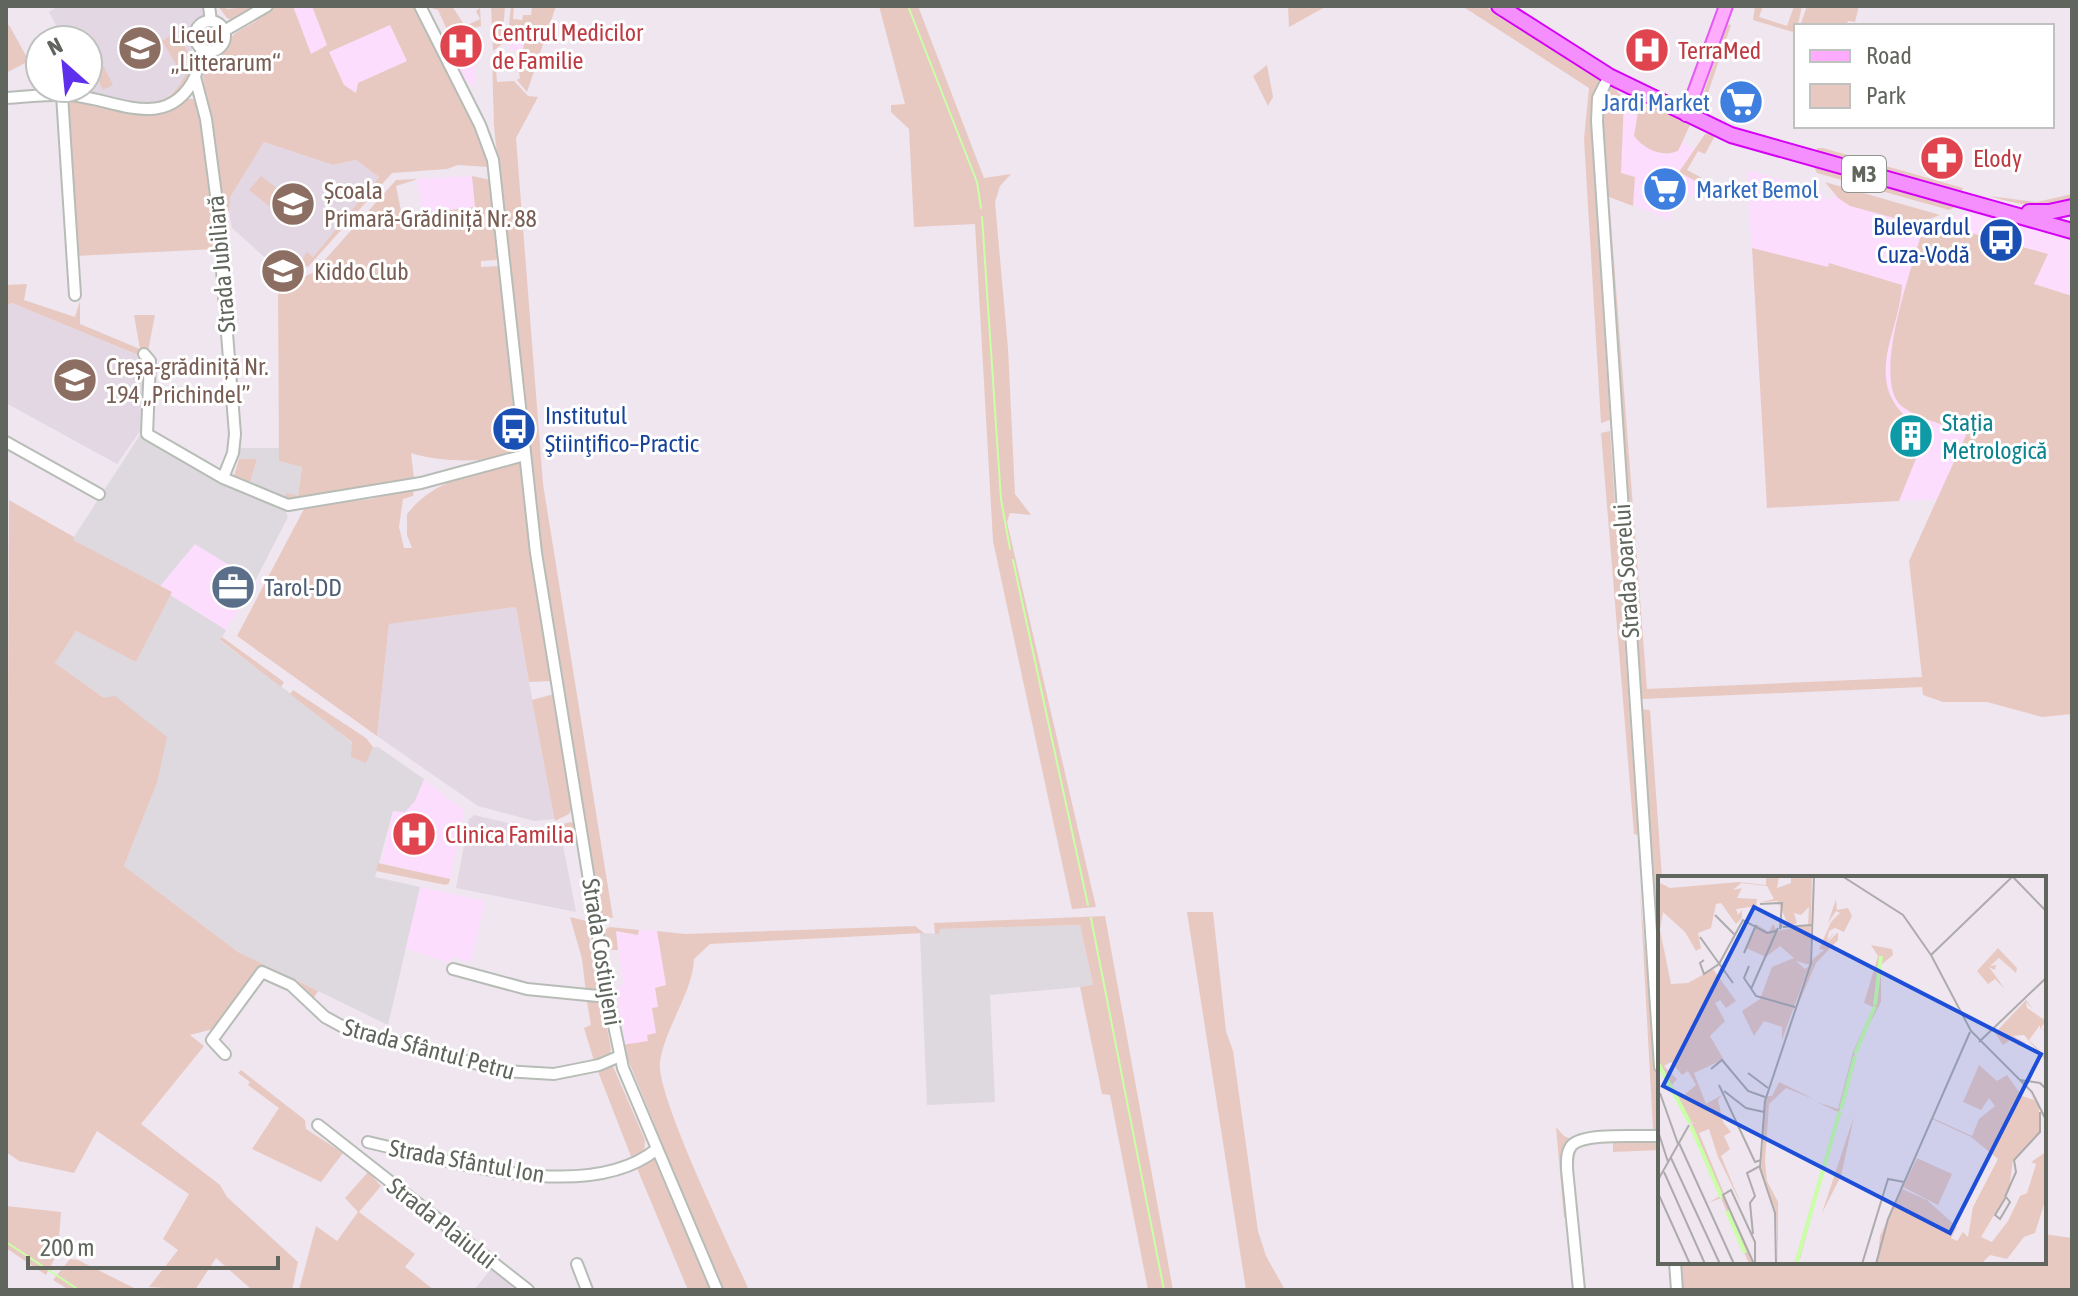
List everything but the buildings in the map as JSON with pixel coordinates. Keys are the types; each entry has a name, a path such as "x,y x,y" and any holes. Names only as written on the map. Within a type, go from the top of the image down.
{"highway":[{"name":"M3","path":"1499,6 1609,76 1731,135 2072,231"},
{"name":"M3","path":"2009,211 2049,212 2072,207"}],"main road":[{"path":"1686,115 1726,6"}],"street":[{"path":"209,6 211,21 224,31"},
{"path":"211,21 201,24 195,32 196,42 202,49 219,48 224,31 267,6"},
{"name":"Strada Costiujeni","path":"420,6 480,125 493,160 541,585 620,1056 717,1290"},
{"name":"Strada Jubiliară","path":"202,49 195,77 206,119 216,195 235,434 233,453 223,478"},
{"name":"Strada Soarelui","path":"1609,76 1598,98 1597,121 1658,1037"},
{"path":"103,104 131,110 148,109 175,101 195,77"},
{"path":"63,104 75,295"},
{"path":"144,354 150,361 147,434 223,478 274,502 301,504 421,483 525,455"},
{"path":"6,442 99,494"},
{"path":"453,969 527,989 608,997"},
{"name":"Strada Sfântul Petru","path":"225,1054 212,1040 262,972 291,985 325,1017 349,1030 504,1071 554,1074 599,1065 620,1056"},
{"name":"Strada Plaiului","path":"318,1125 528,1290"},
{"path":"1579,1290 1567,1169 1569,1151 1576,1142 1588,1138 1658,1136"},
{"name":"Strada Sfântul Ion","path":"368,1142 543,1177 592,1174 640,1160 657,1149"},
{"path":"577,1264 587,1290"},
{"path":"1675,1264 1677,1290"}],"shaded area":[{"name":"Liceul „Litterarum“","path":"58,6 205,6 204,15 189,31 193,56 184,83 160,102 133,103 104,97 104,24 55,24 49,12"},
{"path":"293,6 312,6 327,46 310,54"},
{"path":"390,24 407,61 358,83 356,93 344,85 329,52"},
{"path":"476,28 474,87 464,79 448,47 459,33"},
{"path":"508,34 525,35 523,52 509,49"},
{"path":"1623,108 1699,151 1687,170 1702,178 1693,197 1678,189 1669,220 1619,198"},
{"name":"Școala Primară-Grădiniță Nr. 88","path":"264,142 333,165 356,160 379,177 313,257 307,253 297,268 298,274 268,285 270,262 232,228 229,211 229,197"},
{"path":"1747,170 1819,190 1828,201 1835,195 1928,221 1932,229 1973,208 2072,236 2072,296 2035,284 1939,499 1767,508"},
{"path":"472,176 475,207 423,212 417,179"},
{"name":"Creșa-grădiniță Nr. 194 „Prichindel”","path":"12,303 144,358 143,427 117,464 6,403 6,305"},
{"path":"140,435 228,485 286,512 288,517 255,581 195,544 160,586 72,540"},
{"path":"240,448 279,448 280,461 302,467 298,496 284,500 249,486 257,459 239,459"},
{"name":"Tarol-DD","path":"195,544 255,581 226,630 198,615 187,603 182,604 160,586"},
{"path":"170,595 226,630 220,641 322,717 352,743 353,749 378,747 424,779 415,801 405,812 393,811 375,877 420,887 388,1025 238,952 124,866 157,783 104,698 55,663 76,631 136,662"},
{"path":"516,607 555,819 534,821 478,806 377,736 389,624"},
{"name":"Clinica Familia","path":"424,779 464,811 450,879 381,863 393,811 405,812 415,801"},
{"path":"474,815 537,830 559,825 576,912 456,888 469,819"},
{"path":"420,887 485,901 471,962 452,957 449,963 405,948"},
{"path":"1080,925 1093,986 990,995 995,1102 927,1105 920,933 939,934 939,929"},
{"path":"639,930 657,931 667,986 659,1007 652,1008 656,1033 648,1041 626,1045 615,987 621,988 623,982 616,931 637,935"},
{"path":"491,1269 513,1286 510,1290 474,1290"}],"green space":[{"path":"218,6 228,9 255,6 257,10 234,21 227,18"},
{"path":"274,6 293,6 311,54 327,45 312,6 415,6 483,145 489,167 458,165 447,169 392,173 308,267 299,264 307,252 313,257 379,177 356,160 333,165 264,142 230,197 229,211 221,211 202,69 209,54","holes":["390,25 407,61 358,83 356,93 344,85 329,52"]},
{"path":"425,6 452,6 465,26 480,19 476,11 480,8 481,26 459,33 452,41 438,10"},
{"path":"491,6 505,6 502,44 493,51"},
{"path":"511,6 514,6 513,19 522,20 523,15 531,15 532,6 556,6 527,92 517,80 520,78 518,66 509,67 508,57 522,57 525,36 508,34"},
{"path":"879,6 918,6 984,178 1011,174 1000,186 995,202 1008,348 1015,494 1031,515 1010,513 1007,522 1096,907 1072,909 993,541 975,224 914,227 909,129 891,112 891,105 905,104"},
{"path":"1288,6 1327,6 1289,27"},
{"path":"1462,6 1484,6 1601,78 1591,109 1610,420 1601,423 1584,139 1589,88"},
{"path":"1755,6 1763,6 1759,17 1787,26 1794,6 1802,6 1798,24 1794,24 1794,32 1753,20"},
{"path":"1807,6 1859,6 1855,22 1801,24"},
{"path":"214,24 222,30 211,32 212,35 222,32 221,36 203,43 205,28"},
{"path":"1727,24 1731,25 1708,93 1704,92"},
{"path":"9,25 24,52 24,64 6,73 6,26"},
{"path":"176,32 191,57 177,66 162,41"},
{"path":"193,56 190,75 175,96 148,105 130,102 144,103 167,97 177,88"},
{"path":"492,57 495,57 497,82 514,81 528,96 538,97 516,138 543,484 613,918 600,916 540,553 494,126"},
{"path":"1267,65 1273,97 1268,106 1253,76"},
{"path":"104,67 113,85 104,90"},
{"path":"1613,86 1624,100 1621,173 1635,177 1633,206 1609,197 1647,689 1922,677 1909,561 1967,433 1904,408 1894,395 1890,377 1891,353 1920,238 1942,225 2048,254 2034,284 2072,296 2072,714 2042,717 1987,702 1943,702 1923,695 1922,687 1642,699 1601,112 1605,97"},
{"path":"188,99 199,99 216,249 75,256 67,104 87,104 132,113 160,111"},
{"path":"1640,99 1691,123 1678,151 1654,151 1634,136"},
{"path":"1705,134 1716,134 1705,154 1698,151 1687,170 1702,178 1699,183 1679,172"},
{"path":"1817,148 1963,188 1961,194 1816,155"},
{"path":"1813,165 1952,202 1957,206 1949,210 1817,173"},
{"path":"261,176 286,195 274,210 249,190"},
{"path":"472,176 491,180 499,256 496,260 481,261 481,267 500,266 517,447 497,458 483,460 450,460 411,453 414,479 298,502 284,500 287,493 298,496 302,467 279,461 278,290 314,272 396,180 418,179 396,186 402,216 475,207"},
{"path":"1825,182 1940,215 1917,224 1850,206 1838,198"},
{"path":"2072,194 2069,203 2048,206 2019,204 1989,196 2037,202"},
{"path":"1752,248 1828,267 1829,263 1902,285 1888,352 1887,385 1904,415 1897,443 1919,451 1899,501 1767,508"},
{"path":"27,284 24,300 75,317 80,301 80,324 140,349 134,315 155,315 148,351 141,350 140,356 12,303 6,305 6,285"},
{"path":"1610,431 1638,835 1634,834 1601,433"},
{"path":"239,459 257,459 249,486 233,479"},
{"path":"516,462 521,464 552,681 529,682 516,607 389,624 377,736 237,636 305,507 371,499 414,488 413,496 403,499 399,527 404,548 412,548 407,535 407,514 418,502 457,479"},
{"path":"9,500 74,537 73,540 172,592 136,662 76,631 55,663 104,698 115,696 167,737 157,783 124,866 238,952 318,991 313,999 262,968 217,1028 190,1035 204,1046 141,1124 220,1185 227,1197 298,1262 292,1290 252,1290 216,1258 195,1290 149,1287 178,1250 163,1239 189,1194 97,1131 74,1173 19,1161 6,1152"},
{"path":"222,637 284,682 281,687 220,640"},
{"path":"293,690 366,738 373,747 366,763 351,757 352,742 290,694"},
{"path":"554,694 573,806 569,814 555,821 532,700"},
{"path":"1640,709 1650,710 1662,876 1658,876 1658,981"},
{"path":"571,822 576,825 578,837 562,840 559,825"},
{"path":"378,863 450,879 449,883 446,885 376,871"},
{"path":"1640,891 1658,1098 1658,1129 1653,1129"},
{"path":"1187,912 1213,912 1226,1031 1233,1051 1258,1231 1266,1256 1285,1290 1246,1290"},
{"path":"1105,916 1173,1290 1148,1290 1110,1095 1102,1094 1080,987 1093,985 1080,925 940,929 939,934 935,934 934,923"},
{"path":"570,917 586,921 600,993 586,993 582,959"},
{"path":"915,926 924,933 710,944 694,959 689,984 667,1036 660,1062 669,1106 681,1138 749,1290 722,1290 622,1045 648,1041 647,1035 656,1033 652,1008 658,1007 655,988 666,985 657,931 685,934"},
{"path":"610,927 639,930 638,935 616,931 618,950 608,950 602,931"},
{"path":"587,1002 602,1002 611,1049 609,1056 595,1064 584,1028 591,1025"},
{"path":"612,1064 645,1140 644,1153 632,1159 597,1069"},
{"path":"241,1070 305,1120 306,1129 343,1153 321,1182 252,1149 279,1108 248,1085 250,1082 238,1073"},
{"path":"1556,1127 1564,1136 1574,1140 1569,1144 1567,1217 1564,1218"},
{"path":"1658,1142 1658,1150 1613,1152 1613,1143"},
{"path":"654,1159 710,1290 688,1290 636,1166"},
{"path":"368,1172 381,1186 359,1212 415,1254 405,1267 434,1290 299,1290 316,1226 337,1241 358,1212 345,1198"},
{"path":"6,1206 61,1212 58,1252 46,1275 6,1248"},
{"path":"2046,1234 2072,1238 2072,1290 1680,1290 1678,1264 2046,1264"},
{"path":"70,1259 78,1260 138,1290 69,1290 53,1280"}],"waterway":[{"path":"908,6 977,182 981,208"},
{"path":"982,217 1001,499 1010,549"},
{"path":"1013,560 1088,905"},
{"path":"1091,918 1164,1290"},
{"path":"6,1242 79,1290"}],"place":[{"name":"Centrul Medicilor de Familie","path":"461,46"},
{"name":"Liceul „Litterarum“","path":"140,48"},
{"name":"TerraMed","path":"1647,50"},
{"name":"Jardi Market","path":"1741,102"},
{"name":"Elody","path":"1942,158"},
{"name":"Market Bemol","path":"1665,189"},
{"name":"Școala Primară-Grădiniță Nr. 88","path":"293,204"},
{"name":"Bulevardul Cuza-Vodă","path":"2001,240"},
{"name":"Kiddo Club","path":"283,271"},
{"name":"Creșa-grădiniță Nr. 194 „Prichindel”","path":"75,380"},
{"name":"Institutul Ştiinţifico–Practic","path":"514,429"},
{"name":"Stația Metrologică","path":"1911,436"},
{"name":"Tarol-DD","path":"233,587"},
{"name":"Clinica Familia","path":"414,834"}]}
